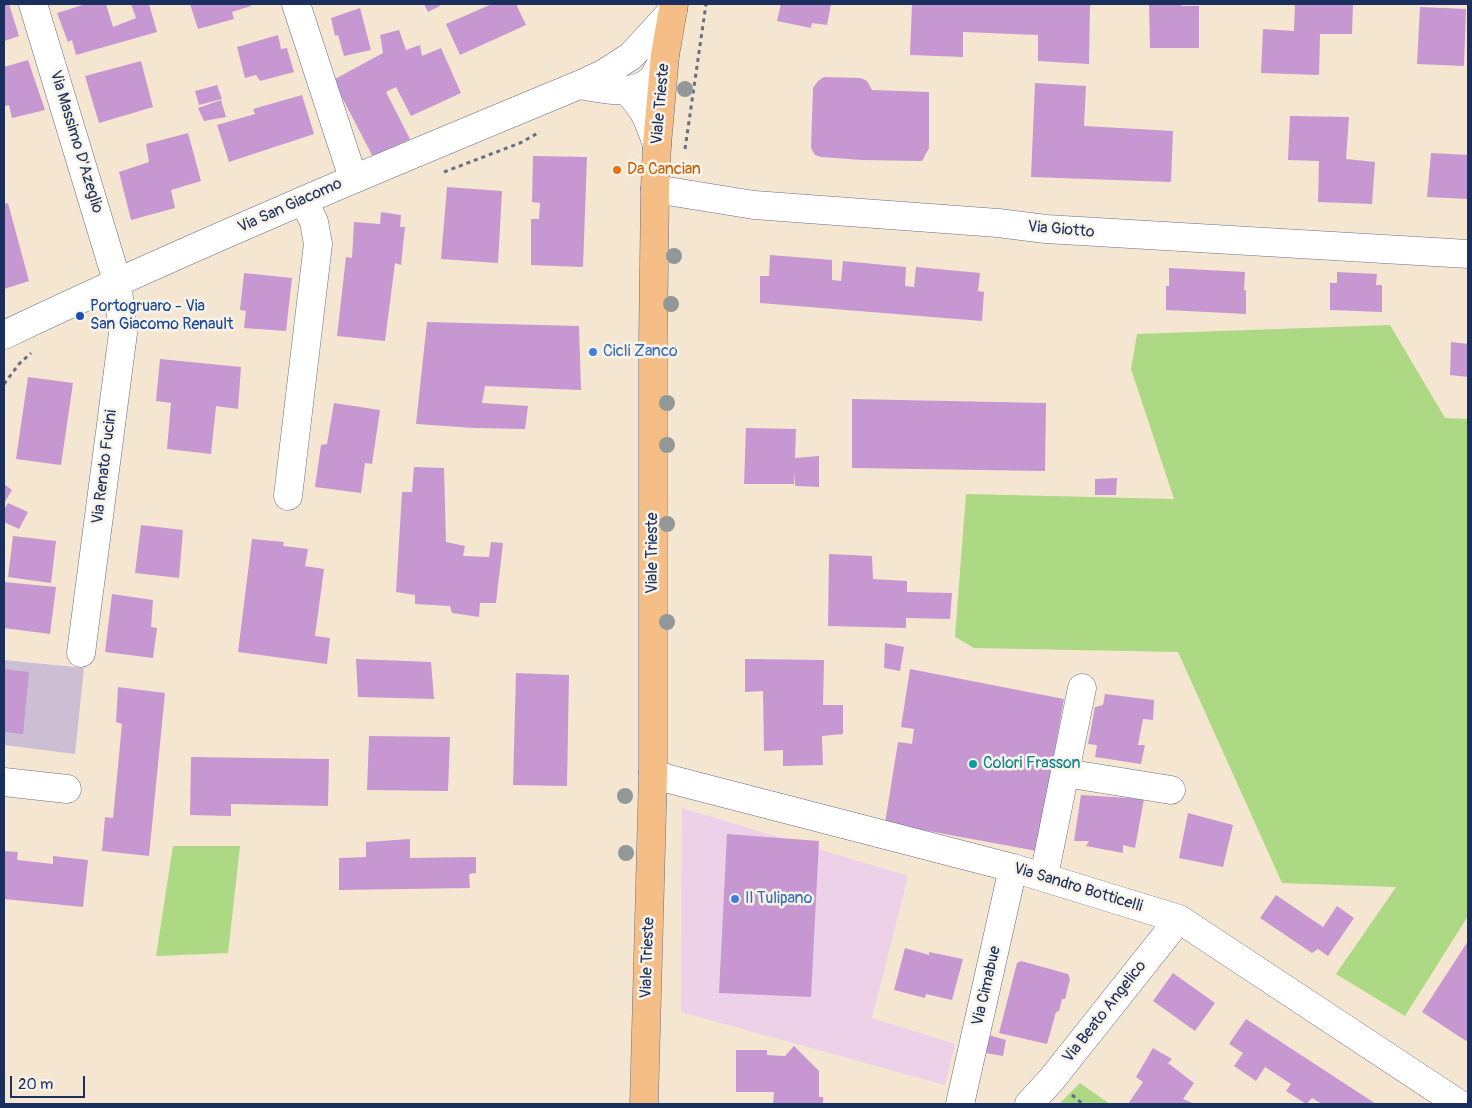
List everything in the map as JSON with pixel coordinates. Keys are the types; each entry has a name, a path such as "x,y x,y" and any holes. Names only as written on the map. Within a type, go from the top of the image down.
{"main road":[{"name":"Viale Trieste","path":"644,1104 653,773 653,340 667,191 657,145 665,55 674,7"}],"street":[{"name":"Via Massimo D'Azeglio","path":"33,4 117,281"},
{"path":"296,4 353,178"},
{"name":"Via San Giacomo","path":"4,335 117,281 353,178 579,86 604,74 631,56 674,7"},
{"name":"Via San Giacomo","path":"631,56 647,53 665,55"},
{"path":"657,145 647,115 640,103 627,91 643,86 652,79 665,55"},
{"name":"Via San Giacomo","path":"579,86 627,91"},
{"name":"Via Giotto","path":"667,191 754,205 998,223 1046,229 1468,254"},
{"path":"288,496 318,244 314,222 304,201"},
{"name":"Via Renato Fucini","path":"81,653 123,333 117,281"},
{"path":"1044,876 1082,688"},
{"name":"Via Sandro Botticelli","path":"653,773 669,779 1044,876 1179,918 1458,1104"},
{"path":"1065,773 1171,790"},
{"path":"4,782 67,789"},
{"name":"Via Cimabue","path":"960,1104 1013,868"},
{"name":"Via Beato Angelico","path":"1029,1104 1052,1079 1179,918"}],"path":[{"path":"667,191 686,146 706,4"},
{"path":"440,174 520,143 545,129"},
{"path":"657,145 686,146"},
{"path":"4,384 19,364 38,348"}],"shaded area":[{"path":"4,660 84,668 75,754 4,745"},
{"path":"682,808 908,876 872,1018 955,1044 945,1085 681,1012"}],"green space":[{"path":"1390,325 1445,418 1468,419 1468,916 1405,1016 1336,974 1396,887 1282,883 1178,652 974,648 955,637 966,494 1174,499 1131,369 1137,334"},
{"path":"173,846 240,846 228,953 156,956"},
{"path":"1080,1083 1110,1104 1060,1103"}],"building":[{"path":"4,4 9,4 19,36 4,41"},
{"path":"86,4 106,4 113,27 136,18 131,4 149,4 157,32 76,55 72,40 68,42 57,13"},
{"path":"190,4 250,4 251,6 232,12 234,19 198,29"},
{"path":"424,4 439,4 440,6 428,12"},
{"path":"492,4 516,4 526,25 460,55 446,24"},
{"path":"781,4 831,4 827,25 812,23 811,28 777,21"},
{"path":"912,4 1090,4 1089,64 1038,61 1038,35 963,32 963,57 910,55"},
{"path":"1149,4 1199,6 1199,48 1150,48"},
{"path":"1295,4 1353,4 1352,34 1320,34 1319,75 1261,73 1263,29 1294,31"},
{"path":"1420,7 1466,9 1464,66 1417,64"},
{"path":"360,8 371,50 344,56 338,35 335,36 331,18"},
{"path":"399,30 406,50 420,45 422,56 441,48 461,93 411,116 396,87 386,92 410,139 373,157 333,80 383,53 380,35"},
{"path":"278,35 281,49 287,48 294,72 260,81 256,75 245,78 237,47"},
{"path":"28,60 45,110 12,118 9,105 4,106 4,67"},
{"path":"141,61 153,107 99,123 85,76"},
{"path":"824,77 861,78 867,81 872,90 929,92 929,148 922,161 862,160 815,155 811,148 813,88"},
{"path":"1035,83 1086,86 1084,126 1173,131 1171,182 1031,177"},
{"path":"217,85 222,99 199,105 195,91"},
{"path":"302,95 314,134 229,162 217,125 255,114 253,109"},
{"path":"221,100 226,117 204,121 198,108"},
{"path":"1290,116 1349,117 1346,159 1375,162 1372,204 1318,202 1319,161 1288,160"},
{"path":"188,133 201,181 171,190 175,208 131,220 119,172 149,162 146,144"},
{"path":"1431,153 1468,155 1468,199 1427,197"},
{"path":"533,156 587,157 583,267 531,265 531,219 539,219 540,203 532,202"},
{"path":"447,187 502,191 498,263 441,259"},
{"path":"8,203 29,281 4,289 4,204"},
{"path":"381,212 401,215 400,227 405,227 401,265 395,263 385,341 337,336 346,257 352,258 354,222 380,224"},
{"path":"770,255 832,260 832,280 841,281 843,261 906,267 905,286 914,287 916,267 980,273 978,291 984,292 982,321 760,303 760,276 769,276"},
{"path":"1169,268 1245,272 1246,314 1166,310 1166,286 1169,286"},
{"path":"1337,272 1377,274 1376,285 1382,285 1382,312 1330,310 1330,283 1337,283"},
{"path":"244,273 292,278 286,331 244,328 246,311 240,310"},
{"path":"427,322 579,326 581,390 485,386 482,403 528,406 525,429 416,424"},
{"path":"1451,342 1468,344 1468,377 1450,375"},
{"path":"160,359 241,367 238,409 216,406 211,454 167,449 171,403 156,401"},
{"path":"28,377 73,383 61,465 16,459"},
{"path":"852,399 1046,403 1045,471 852,468"},
{"path":"334,403 380,410 372,464 365,463 361,493 315,487 321,445 327,444"},
{"path":"746,428 796,429 795,458 819,456 819,487 795,486 795,472 794,484 744,484"},
{"path":"414,467 444,468 446,542 465,546 463,556 489,557 491,542 503,543 496,603 480,603 479,617 452,613 450,606 415,604 415,595 396,592 402,492 412,492"},
{"path":"1117,478 1116,495 1095,495 1095,479"},
{"path":"4,484 12,490 4,503"},
{"path":"8,503 28,512 19,529 4,522 4,510"},
{"path":"141,525 183,530 179,578 135,573"},
{"path":"13,536 56,541 51,583 8,577"},
{"path":"252,539 284,542 283,546 308,549 305,566 324,569 315,636 330,638 327,664 238,652"},
{"path":"829,554 872,556 873,579 907,581 907,592 952,593 950,619 906,618 906,628 828,626"},
{"path":"4,582 56,587 50,634 4,628"},
{"path":"112,594 153,600 151,627 157,628 153,658 105,652"},
{"path":"885,643 904,647 900,671 884,668"},
{"path":"356,659 431,662 434,699 358,697"},
{"path":"745,659 824,660 823,705 843,705 843,734 822,736 823,765 783,766 783,750 764,751 763,691 745,692"},
{"path":"4,669 29,672 23,734 4,732"},
{"name":"Colori Frasson","path":"910,669 1064,699 1037,851 885,823 898,742 912,744 914,729 901,727"},
{"path":"516,673 569,675 567,786 513,785"},
{"path":"118,687 165,693 149,856 102,851 105,817 113,818 122,724 116,722"},
{"path":"1105,694 1154,700 1153,720 1143,719 1138,745 1145,745 1141,764 1095,757 1097,745 1088,744 1095,707 1103,705"},
{"path":"369,736 450,737 448,791 367,790"},
{"path":"191,757 329,759 328,806 231,804 231,816 190,815"},
{"path":"1081,795 1144,799 1135,848 1123,845 1123,853 1086,846 1089,841 1074,841"},
{"path":"1188,813 1233,825 1223,867 1179,858"},
{"path":"727,834 819,841 811,997 719,993"},
{"path":"410,839 410,858 476,857 476,873 469,874 470,888 339,890 339,858 366,857 366,842"},
{"path":"4,851 18,852 17,860 53,864 53,856 88,860 83,907 4,899"},
{"path":"1276,895 1323,927 1337,906 1354,918 1328,956 1318,949 1312,953 1260,918"},
{"path":"1468,941 1468,1038 1466,1041 1422,1012"},
{"path":"905,948 929,955 929,952 963,959 952,1000 926,994 925,998 894,990"},
{"path":"1021,961 1068,974 1070,979 1065,999 1062,999 1059,1011 1056,1012 1047,1044 999,1033 1017,963"},
{"path":"1173,973 1215,1003 1195,1031 1153,1001"},
{"path":"1246,1019 1376,1104 1322,1104 1312,1098 1306,1104 1286,1091 1291,1084 1265,1067 1256,1081 1234,1066 1243,1053 1229,1044"},
{"path":"985,1034 1006,1040 1003,1056 980,1052"},
{"path":"794,1046 819,1071 819,1097 823,1097 823,1104 773,1104 774,1092 736,1092 736,1050 767,1050 767,1055 785,1056"},
{"path":"1153,1048 1172,1059 1168,1063 1194,1083 1183,1099 1195,1104 1128,1104 1143,1082 1136,1077"}],"place":[{"name":"Da Cancian","path":"617,170"},
{"name":"Portogruaro - Via San Giacomo Renault","path":"80,316"},
{"name":"Cicli Zanco","path":"593,352"},
{"name":"Colori Frasson","path":"973,764"},
{"name":"Il Tulipano","path":"735,899"}]}
